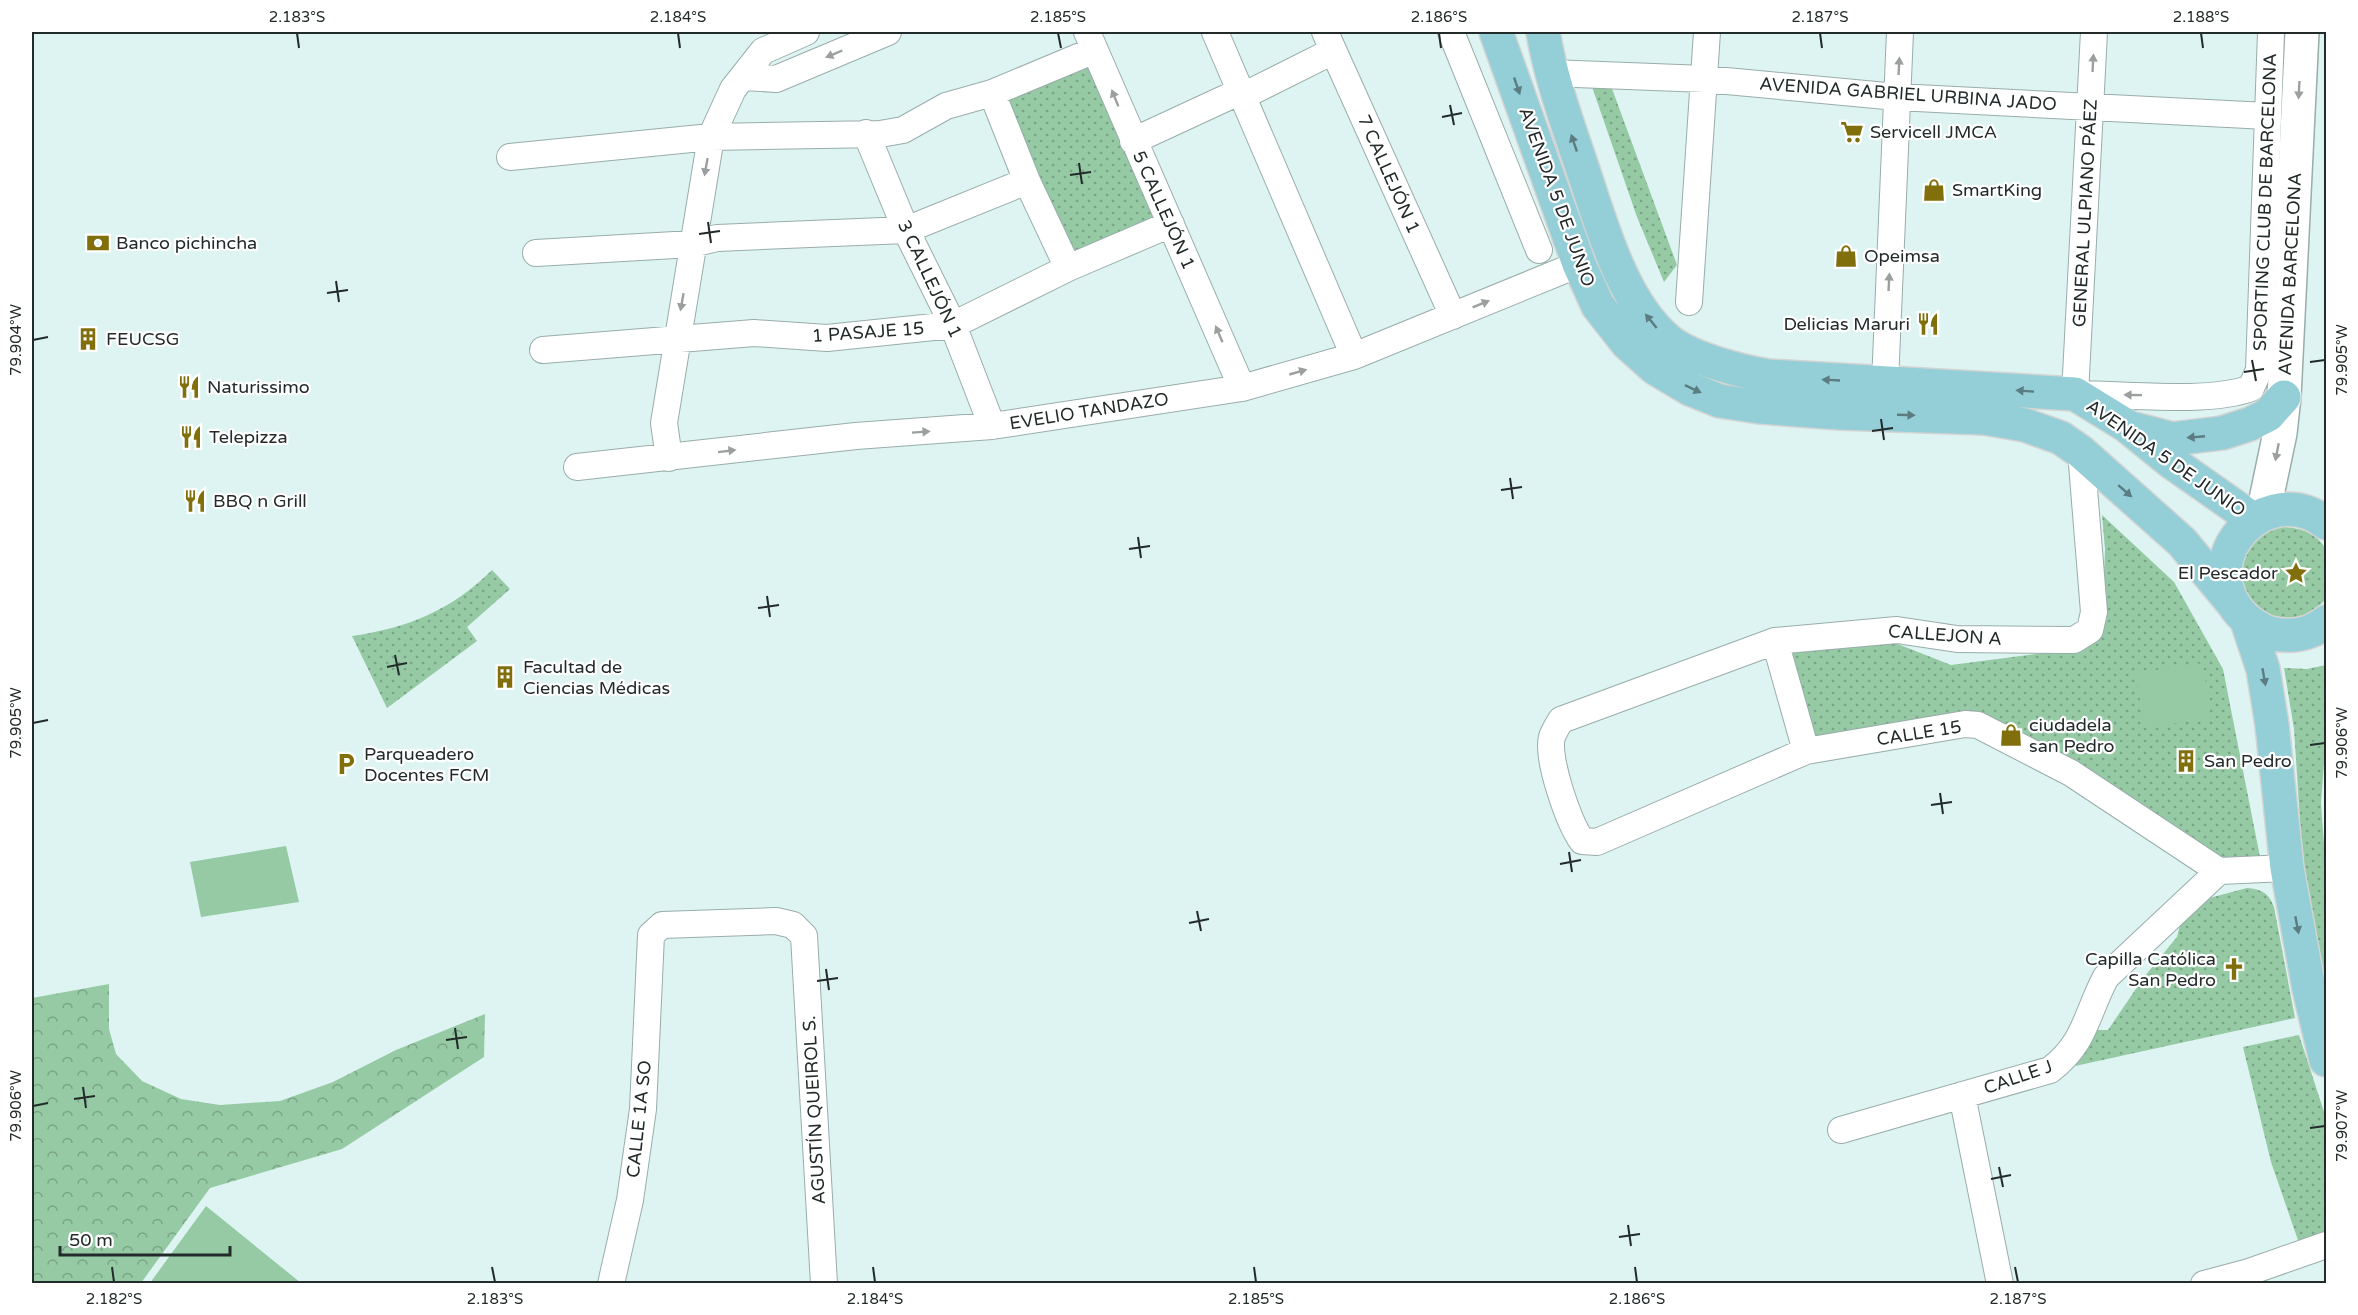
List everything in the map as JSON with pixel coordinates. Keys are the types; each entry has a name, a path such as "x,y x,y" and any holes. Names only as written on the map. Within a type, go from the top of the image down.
{"main road":[{"name":"AVENIDA 5 DE JUNIO","path":"1496,32 1579,264 1598,306 1627,343 1655,368 1690,388 1720,401 1760,407 1829,412 1984,418 2025,425 2061,438 2081,452 2182,542 2241,613"},
{"name":"AVENIDA 5 DE JUNIO","path":"1543,32 1550,73 1611,250 1642,310 1671,343 1712,362 1768,376 2075,394 2127,426 2170,461 2258,517"},
{"name":"AVENIDA BARCELONA","path":"2258,517 2280,433 2284,397 2302,32"},
{"path":"2127,426 2172,439 2222,433 2250,424 2268,415 2284,397"},
{"path":"2326,523 2301,510 2281,509 2258,517 2239,532 2227,559 2227,588 2241,613 2263,669 2272,725 2287,868 2309,989 2326,1060"},
{"path":"2241,613 2264,631 2282,636 2302,635 2326,622"}],"street":[{"path":"669,458 664,423 711,137 733,89 764,51 806,32"},
{"path":"745,77 776,79 888,32"},
{"path":"1215,32 1354,356"},
{"path":"1450,32 1539,250"},
{"path":"1689,302 1707,32"},
{"path":"1885,383 1900,32"},
{"name":"GENERAL ULPIANO PÁEZ","path":"2075,394 2094,32"},
{"name":"SPORTING CLUB DE BARCELONA","path":"2075,394 2233,394 2251,388 2259,370 2266,116 2271,32"},
{"path":"510,156 711,137 880,134 903,130 946,106 992,93 1091,41"},
{"name":"5 CALLEJÓN 1","path":"1091,41 1242,388"},
{"path":"1133,141 1242,93 1329,41"},
{"name":"7 CALLEJÓN 1","path":"1329,41 1453,316"},
{"name":"AVENIDA GABRIEL URBINA JADO","path":"1550,73 1705,80 1897,97 2266,116"},
{"path":"992,93 1027,181 1068,268"},
{"name":"3 CALLEJÓN 1","path":"866,133 906,230 954,325 992,426"},
{"path":"536,253 692,244 717,238 906,230 1027,181"},
{"name":"1 PASAJE 15","path":"543,350 754,333 827,338 954,325 1068,268 1171,224"},
{"name":"EVELIO TANDAZO","path":"577,467 856,436 992,426 1242,388 1354,356 1579,264"},
{"name":"CALLEJON A","path":"1596,842 1582,841 1573,829 1551,756 1551,738 1561,720 1775,641 1897,630 1956,639 2074,640 2090,630 2094,612 2081,452"},
{"path":"1775,641 1806,751"},
{"name":"CALLE 15","path":"1596,842 1806,751 1965,724 1978,725 2071,773 2219,871"},
{"path":"2219,871 2287,868"},
{"name":"CALLE J","path":"1840,1130 2050,1070 2080,1041 2095,999 2106,977 2219,871"},
{"name":"CALLE 1A SO","path":"612,1284 630,1200 643,1109 651,935 662,925 776,921 793,925 804,936"},
{"name":"AGUSTÍN QUEIROL S.","path":"804,936 824,1284"},
{"path":"1962,1095 2000,1284"},
{"path":"2204,1284 2326,1245"}],"green space":[{"path":"1088,64 1155,220 1065,259 998,103"},
{"path":"1589,78 1611,86 1677,265 1664,282 1637,217"},
{"path":"2102,515 2174,582 2223,669 2260,857 2219,857 1960,712 1809,741 1789,652 1890,641 1951,665 2082,648 2102,633 2105,549"},
{"path":"2278,527 2306,531 2317,538 2326,549 2326,599 2304,616 2282,619 2264,613 2250,599 2242,581 2243,561 2254,542"},
{"path":"492,570 510,589 467,627 477,641 387,708 352,636 392,628 428,615 461,596"},
{"path":"2203,663 2211,718 2144,728 2136,673"},
{"path":"2326,665 2326,736 2321,803 2326,872 2326,1039 2307,927 2294,729 2284,668 2307,669"},
{"path":"286,846 299,902 201,917 190,862"},
{"path":"2247,888 2264,893 2270,898 2274,907 2295,1018 2075,1066 2090,1030 2108,1030 2144,977 2177,937 2181,921 2202,900"},
{"path":"109,984 109,1029 116,1054 142,1081 181,1099 220,1105 280,1101 333,1082 396,1050 485,1014 484,1057 342,1149 210,1188 141,1283 32,1283 32,998"},
{"path":"2299,1035 2326,1118 2326,1241 2301,1249 2271,1162 2243,1047"},
{"path":"206,1206 301,1283 150,1283"}],"place":[{"name":"Servicell JMCA","path":"1852,132"},
{"name":"SmartKing","path":"1934,190"},
{"name":"Banco pichincha","path":"98,243"},
{"name":"Opeimsa","path":"1846,256"},
{"name":"Delicias Maruri","path":"1928,324"},
{"name":"FEUCSG","path":"88,339"},
{"name":"Naturissimo","path":"189,387"},
{"name":"Telepizza","path":"191,437"},
{"name":"BBQ n Grill","path":"195,501"},
{"name":"El Pescador","path":"2296,573"},
{"name":"Facultad de Ciencias Médicas","path":"505,677"},
{"name":"ciudadela san Pedro","path":"2011,735"},
{"name":"San Pedro","path":"2186,761"},
{"name":"Parqueadero Docentes FCM","path":"346,764"},
{"name":"Capilla Católica San Pedro","path":"2234,969"}]}
